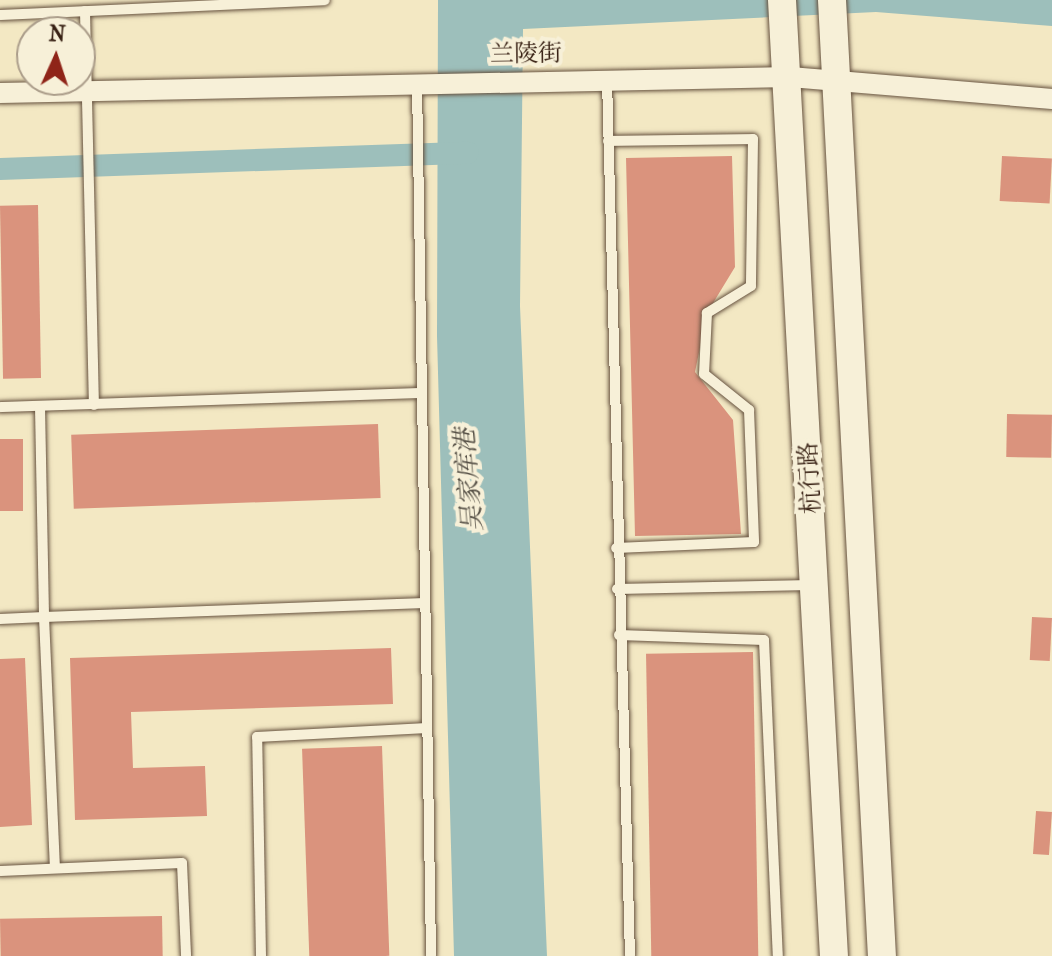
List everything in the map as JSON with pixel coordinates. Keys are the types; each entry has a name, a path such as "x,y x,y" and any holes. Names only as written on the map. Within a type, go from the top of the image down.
{"main road":[{"name":"杭行路","path":"833,11 882,956"},
{"name":"杭行路","path":"783,12 790,77 834,956"}],"street":[{"name":"兰陵街","path":"96,91 790,77 1052,99"}],"lane":[{"path":"0,15 325,0"},
{"path":"85,11 85,16"},
{"path":"607,79 617,589 630,956"},
{"path":"423,82 422,393 431,956"},
{"path":"84,96 94,405"},
{"path":"608,141 753,139 751,286 707,313 704,374 749,410 754,542 616,548"},
{"path":"0,407 422,393"},
{"path":"40,407 44,617 55,868"},
{"path":"617,589 815,585"},
{"path":"0,619 425,603"},
{"path":"619,635 764,640 778,956"},
{"path":"261,956 257,737 427,728"},
{"path":"0,871 182,863 186,956"}],"water":[{"name":"吴家库港","path":"438,0 1052,0 1052,26 876,12 523,29 520,306 547,956 454,956 437,336"}],"building":[{"path":"732,156 735,267 707,313 695,372 733,420 741,534 635,536 626,158"},
{"path":"1002,156 1052,159 1050,204 1000,201"},
{"path":"38,205 41,378 3,379 0,206"},
{"path":"1007,414 1052,415 1051,458 1006,457"},
{"path":"378,424 381,498 74,509 71,435"},
{"path":"0,439 23,439 23,511 0,511"},
{"path":"1032,617 1052,618 1050,661 1030,660"},
{"path":"391,648 393,704 131,712 133,768 205,766 207,816 75,820 70,658"},
{"path":"753,652 758,956 651,956 646,654"},
{"path":"25,658 32,825 0,827 0,659"},
{"path":"382,746 389,956 309,956 302,749"},
{"path":"1036,811 1052,812 1049,855 1033,854"},
{"path":"162,916 163,956 1,956 0,919"}],"waterway":[{"path":"0,169 468,153"}]}
